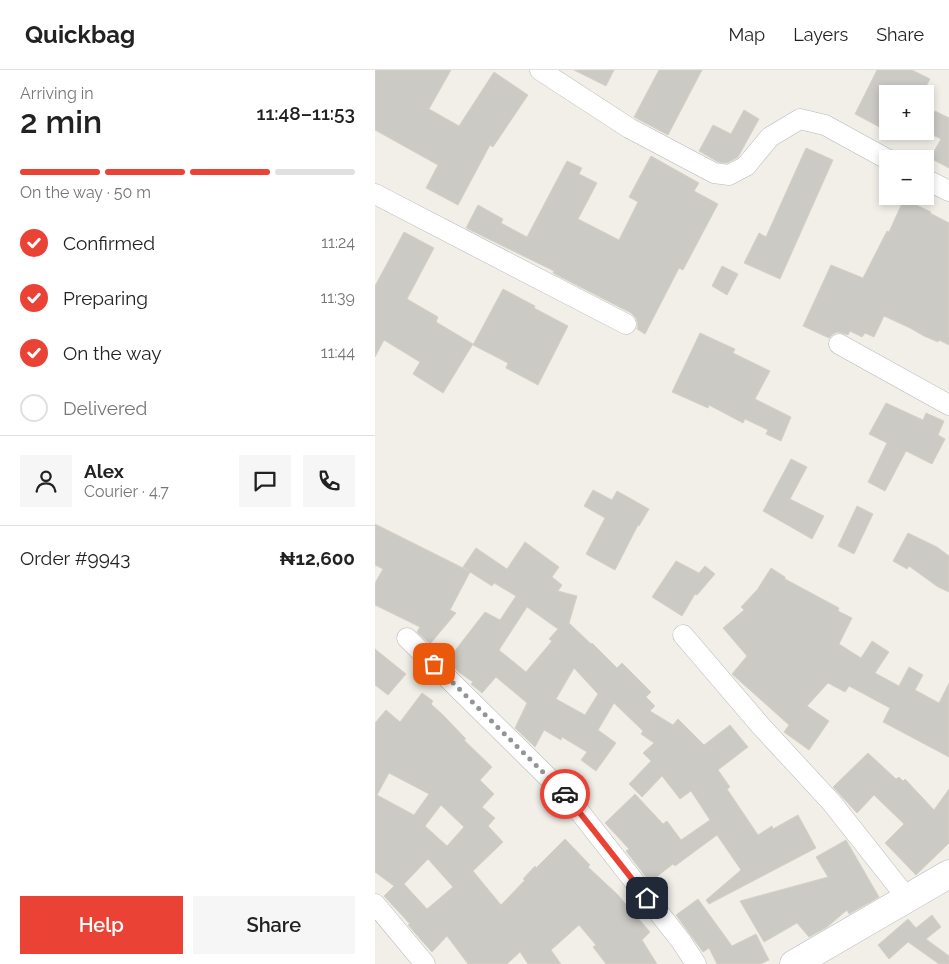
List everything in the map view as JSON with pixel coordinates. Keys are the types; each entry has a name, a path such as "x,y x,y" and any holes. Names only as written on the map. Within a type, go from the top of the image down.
{"main road":[{"path":"794,964 949,874"}],"street":[{"path":"540,70 629,128 714,173 729,175 747,166 770,137 800,119 825,125 879,155"},
{"path":"934,184 949,191"},
{"path":"375,194 626,324"},
{"path":"839,344 949,405"},
{"path":"683,635 760,725 832,803 907,898"},
{"path":"407,638 568,797 681,941 696,964"},
{"path":"375,904 425,964"}],"building":[{"path":"375,70 451,70 429,109 459,126 494,72 528,95 493,147 490,145 458,205 426,188 438,165 375,130"},
{"path":"574,70 614,70 606,86"},
{"path":"659,70 702,70 668,135 634,117"},
{"path":"877,70 912,70 930,79 927,85 879,85 879,127 855,114"},
{"path":"744,110 759,119 738,157 727,163 718,162 699,151 713,125 731,134"},
{"path":"935,111 949,118 949,168 934,160 934,151 941,139 934,136"},
{"path":"806,148 833,160 780,279 744,263 759,233 766,237"},
{"path":"651,156 699,183 694,191 718,204 683,270 679,268 645,334 637,329 636,318 631,313 553,273 554,271 466,228 478,205 503,219 501,223 527,237 567,161 582,168 579,174 597,183 578,219 619,240 638,202 629,197"},
{"path":"901,205 916,205 949,223 949,345 924,336 884,316 874,337 865,333 862,337 850,331 848,335 838,332 829,338 803,326 831,265 863,278 887,231 889,232"},
{"path":"404,232 434,248 407,299 438,317 436,322 473,344 443,393 413,374 420,362 384,340 375,357 375,286"},
{"path":"722,266 738,274 727,295 712,286"},
{"path":"503,289 568,326 538,385 506,368 508,363 473,345"},
{"path":"700,333 735,349 733,353 770,371 755,399 791,417 781,441 766,434 768,430 745,419 743,423 709,405 708,408 672,392"},
{"path":"886,403 923,420 926,413 944,421 938,435 945,439 932,464 906,451 885,491 868,482 887,443 869,434"},
{"path":"791,459 807,467 790,499 824,516 812,539 763,511"},
{"path":"593,490 612,500 617,491 649,509 638,525 615,570 586,554 605,518 584,506"},
{"path":"857,506 873,514 854,554 838,546"},
{"path":"375,524 469,571 463,567 476,548 507,569 525,542 559,567 552,577 562,585 558,591 577,596 569,623 617,668 622,663 651,692 646,697 655,706 650,711 673,725 678,719 704,745 730,725 748,747 718,770 730,787 727,789 758,835 772,826 773,829 798,815 816,848 709,904 706,900 741,870 717,835 675,866 673,864 650,882 626,851 629,849 605,823 635,794 663,824 667,821 681,840 710,820 691,791 680,799 662,776 642,797 629,784 651,761 643,753 654,743 641,734 643,731 614,703 598,730 616,743 596,771 581,760 587,752 562,737 561,740 544,730 535,747 515,728 527,703 496,677 482,693 471,684 473,682 447,661 485,612 500,620 516,596 494,583 492,586 470,572 450,610 456,613 430,644 417,632 420,627 375,605 375,583 383,569 375,565","holes":["527,607 558,629 549,639 552,641 526,672 499,650","574,668 598,694 585,715 556,699"]},
{"path":"908,533 937,547 949,556 949,592 938,587 909,566 907,569 893,561"},
{"path":"676,561 699,573 705,566 715,574 697,595 695,594 682,616 652,597"},
{"path":"771,568 785,577 785,579 839,608 838,611 852,618 839,644 861,658 872,641 889,652 875,673 899,686 909,667 923,675 915,690 939,703 949,683 949,757 883,722 890,708 849,686 845,692 828,683 807,706 829,721 809,750 784,732 789,725 732,674 747,656 723,628 744,610 741,607 757,590"},
{"path":"375,649 406,674 388,695 375,685"},
{"path":"422,693 433,701 431,704 492,767 480,780 494,794 482,807 495,818 488,826 503,842 473,871 501,905 525,880 523,879 535,866 536,868 565,839 590,865 588,867 617,894 650,932 642,940 657,964 606,964 593,947 596,945 579,925 551,950 561,964 528,964 520,952 507,964 468,964 447,936 432,952 408,925 410,924 384,896 394,886 375,872 375,723 386,710 400,722","holes":["389,773 429,794 414,815 377,795","441,805 464,827 447,846 425,826","428,859 453,887 427,909 404,884"]},
{"path":"868,753 896,779 899,777 903,781 905,779 934,810 949,789 949,843 916,875 885,843 904,824 874,795 857,813 833,787"},
{"path":"846,840 879,897 849,914 847,910 827,927 809,937 797,923 764,942 740,901 828,877 816,857"},
{"path":"698,899 732,946 756,934 769,960 760,964 717,964 709,948 703,952 676,915"},
{"path":"932,915 941,927 926,939 949,956 949,964 939,964 908,942 889,959 878,945 908,919 916,928"}],"way so far":[{"path":"434,664 565,794"}],"route":[{"path":"565,794 647,898"}]}
